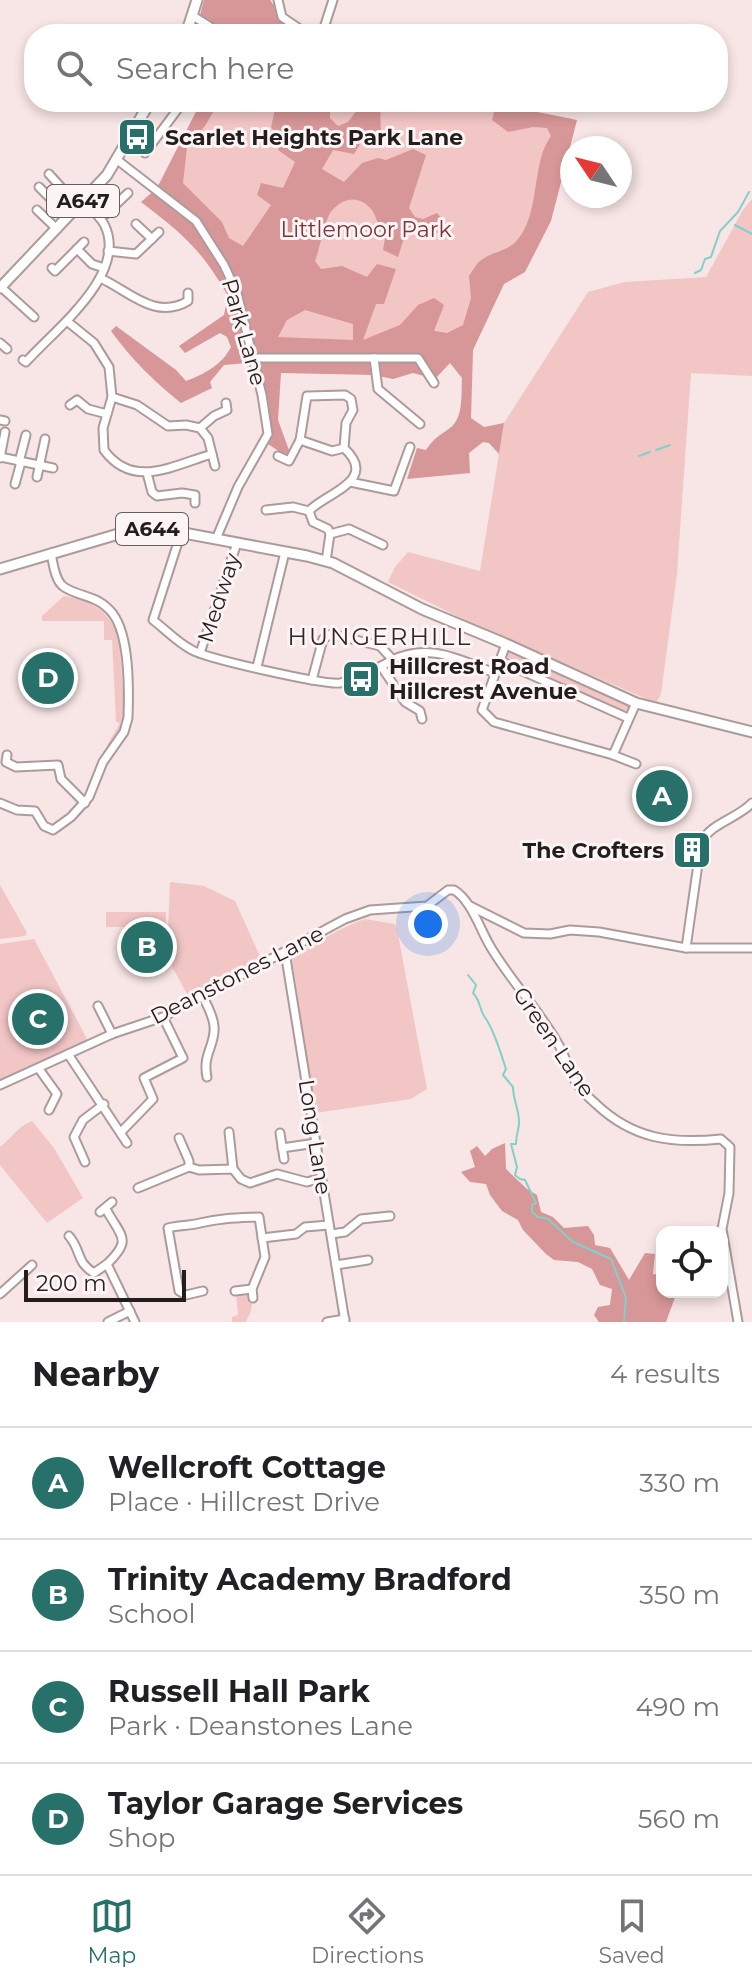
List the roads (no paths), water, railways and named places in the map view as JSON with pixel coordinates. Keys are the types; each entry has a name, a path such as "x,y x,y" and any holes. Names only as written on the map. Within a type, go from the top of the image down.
{"main road":[{"path":"190,24 197,0"},
{"name":"A647","path":"0,288 107,175 144,112"},
{"name":"A644","path":"0,569 132,530 181,533 285,552 326,561 361,576 450,622 636,703 752,732"}],"street":[{"path":"278,0 282,17 292,24"},
{"path":"325,24 333,0"},
{"path":"193,16 206,24"},
{"path":"145,153 176,112"},
{"name":"Park Lane","path":"116,159 196,221 224,265 237,293 268,434 238,487 216,539"},
{"path":"26,362 49,336 56,334 68,322 100,278 108,251 108,235 99,217 49,174"},
{"path":"39,187 68,216"},
{"path":"99,217 128,193"},
{"path":"37,210 57,229"},
{"path":"136,224 152,239"},
{"path":"108,251 136,254 159,232"},
{"path":"52,268 55,271 84,242"},
{"path":"77,249 92,264 104,268"},
{"path":"100,278 123,288 141,303 164,308 188,301 188,293"},
{"path":"0,288 34,317"},
{"path":"68,322 101,351 111,376 112,397 103,428 104,450 122,468 147,473 212,454"},
{"path":"0,343 7,349"},
{"path":"253,358 418,358 434,383"},
{"path":"374,358 378,389 420,424"},
{"path":"269,507 309,511 354,478 353,459 344,448 346,423 354,403 345,395 307,396 300,440 289,461"},
{"path":"112,397 137,405 168,426 191,425 200,428 208,438 215,466"},
{"path":"70,405 77,400 88,409 107,414"},
{"path":"200,428 227,410 226,403"},
{"path":"5,432 0,457 53,468"},
{"path":"15,484 26,435"},
{"path":"37,477 45,439"},
{"path":"300,440 332,451 344,448"},
{"path":"350,482 394,491 410,447"},
{"path":"278,456 298,465"},
{"path":"147,473 152,492 157,496 195,495 195,503"},
{"path":"309,511 313,522 328,529 330,534 326,561"},
{"path":"330,534 349,529 383,545"},
{"path":"181,533 153,620 193,651 336,684 422,651 438,653 495,673"},
{"name":"Medway","path":"200,653 237,543"},
{"path":"257,667 285,552"},
{"path":"0,803 17,810 35,811 44,826 53,830 62,825 85,803 103,762 124,732 128,718 121,629 101,602 63,587 51,553"},
{"path":"312,680 323,639 331,634 380,646 393,660"},
{"path":"506,644 482,710 494,722 636,764"},
{"path":"500,661 628,718"},
{"path":"381,666 405,702 423,712"},
{"path":"613,755 636,703"},
{"path":"4,761 16,767 58,765 61,779 85,803"},
{"path":"686,948 704,837 752,803"},
{"name":"Deanstones Lane","path":"0,1085 112,1034 163,1017 345,919 370,910 427,906 448,890 459,893 470,906"},
{"path":"470,906 524,933 550,934 570,930 599,932 686,948 752,948"},
{"name":"Green Lane","path":"470,906 497,957 558,1042 574,1080 586,1095 620,1124 644,1135 696,1141 721,1139 730,1147 729,1193 722,1229 738,1322"},
{"name":"Long Lane","path":"285,952 345,1320"},
{"path":"202,995 214,1022 214,1033 204,1064 207,1077"},
{"path":"98,1006 112,1034"},
{"path":"122,1131 153,1099 144,1078 183,1058 163,1017"},
{"path":"68,1054 122,1131 127,1143"},
{"path":"39,1069 57,1094 49,1110"},
{"path":"85,1162 74,1137 83,1120 104,1104"},
{"path":"228,1131 233,1169 241,1179 250,1183 277,1174 307,1182 321,1178"},
{"path":"280,1133 284,1159"},
{"path":"179,1138 189,1167"},
{"path":"282,1148 316,1143"},
{"path":"138,1188 189,1167 199,1170 233,1169"},
{"path":"69,1236 78,1246 76,1263 94,1273 107,1264 122,1249 124,1242 103,1210 112,1202"},
{"path":"262,1238 296,1234 305,1227 345,1232 361,1219 390,1216"},
{"path":"203,1291 186,1295 179,1291 168,1228 214,1218 259,1217 265,1257 252,1289 253,1298"},
{"path":"336,1265 368,1260"},
{"path":"107,1264 135,1322"},
{"path":"0,1294 32,1265"},
{"path":"235,1291 252,1289"},
{"path":"186,1295 187,1307"},
{"path":"108,1322 130,1311"},
{"path":"327,1322 345,1320"}],"waterway":[{"path":"695,273 701,270 705,259 711,257 720,231 738,212 749,192"},
{"path":"735,225 752,234"},
{"path":"656,450 670,445"},
{"path":"639,456 650,452"},
{"path":"468,975 476,985 473,993 499,1048 506,1069 503,1075 513,1087 519,1122 516,1144 511,1144 517,1167 515,1175 525,1180 536,1203 532,1205 532,1212 548,1219 573,1242 611,1259 626,1298 624,1322"}],"place":[{"name":"Scarlet Heights Park Lane","path":"137,137"},
{"name":"Taylor Garage Services","path":"48,678"},
{"name":"Hillcrest Road Hillcrest Avenue","path":"361,679"},
{"name":"Wellcroft Cottage","path":"662,796"},
{"name":"The Crofters","path":"692,850"},
{"name":"Trinity Academy Bradford","path":"147,947"},
{"name":"Russell Hall Park","path":"38,1019"}],"district":[{"name":"HUNGERHILL","path":"380,636"}],"park label":[{"name":"Littlemoor Park","path":"366,229"}]}
